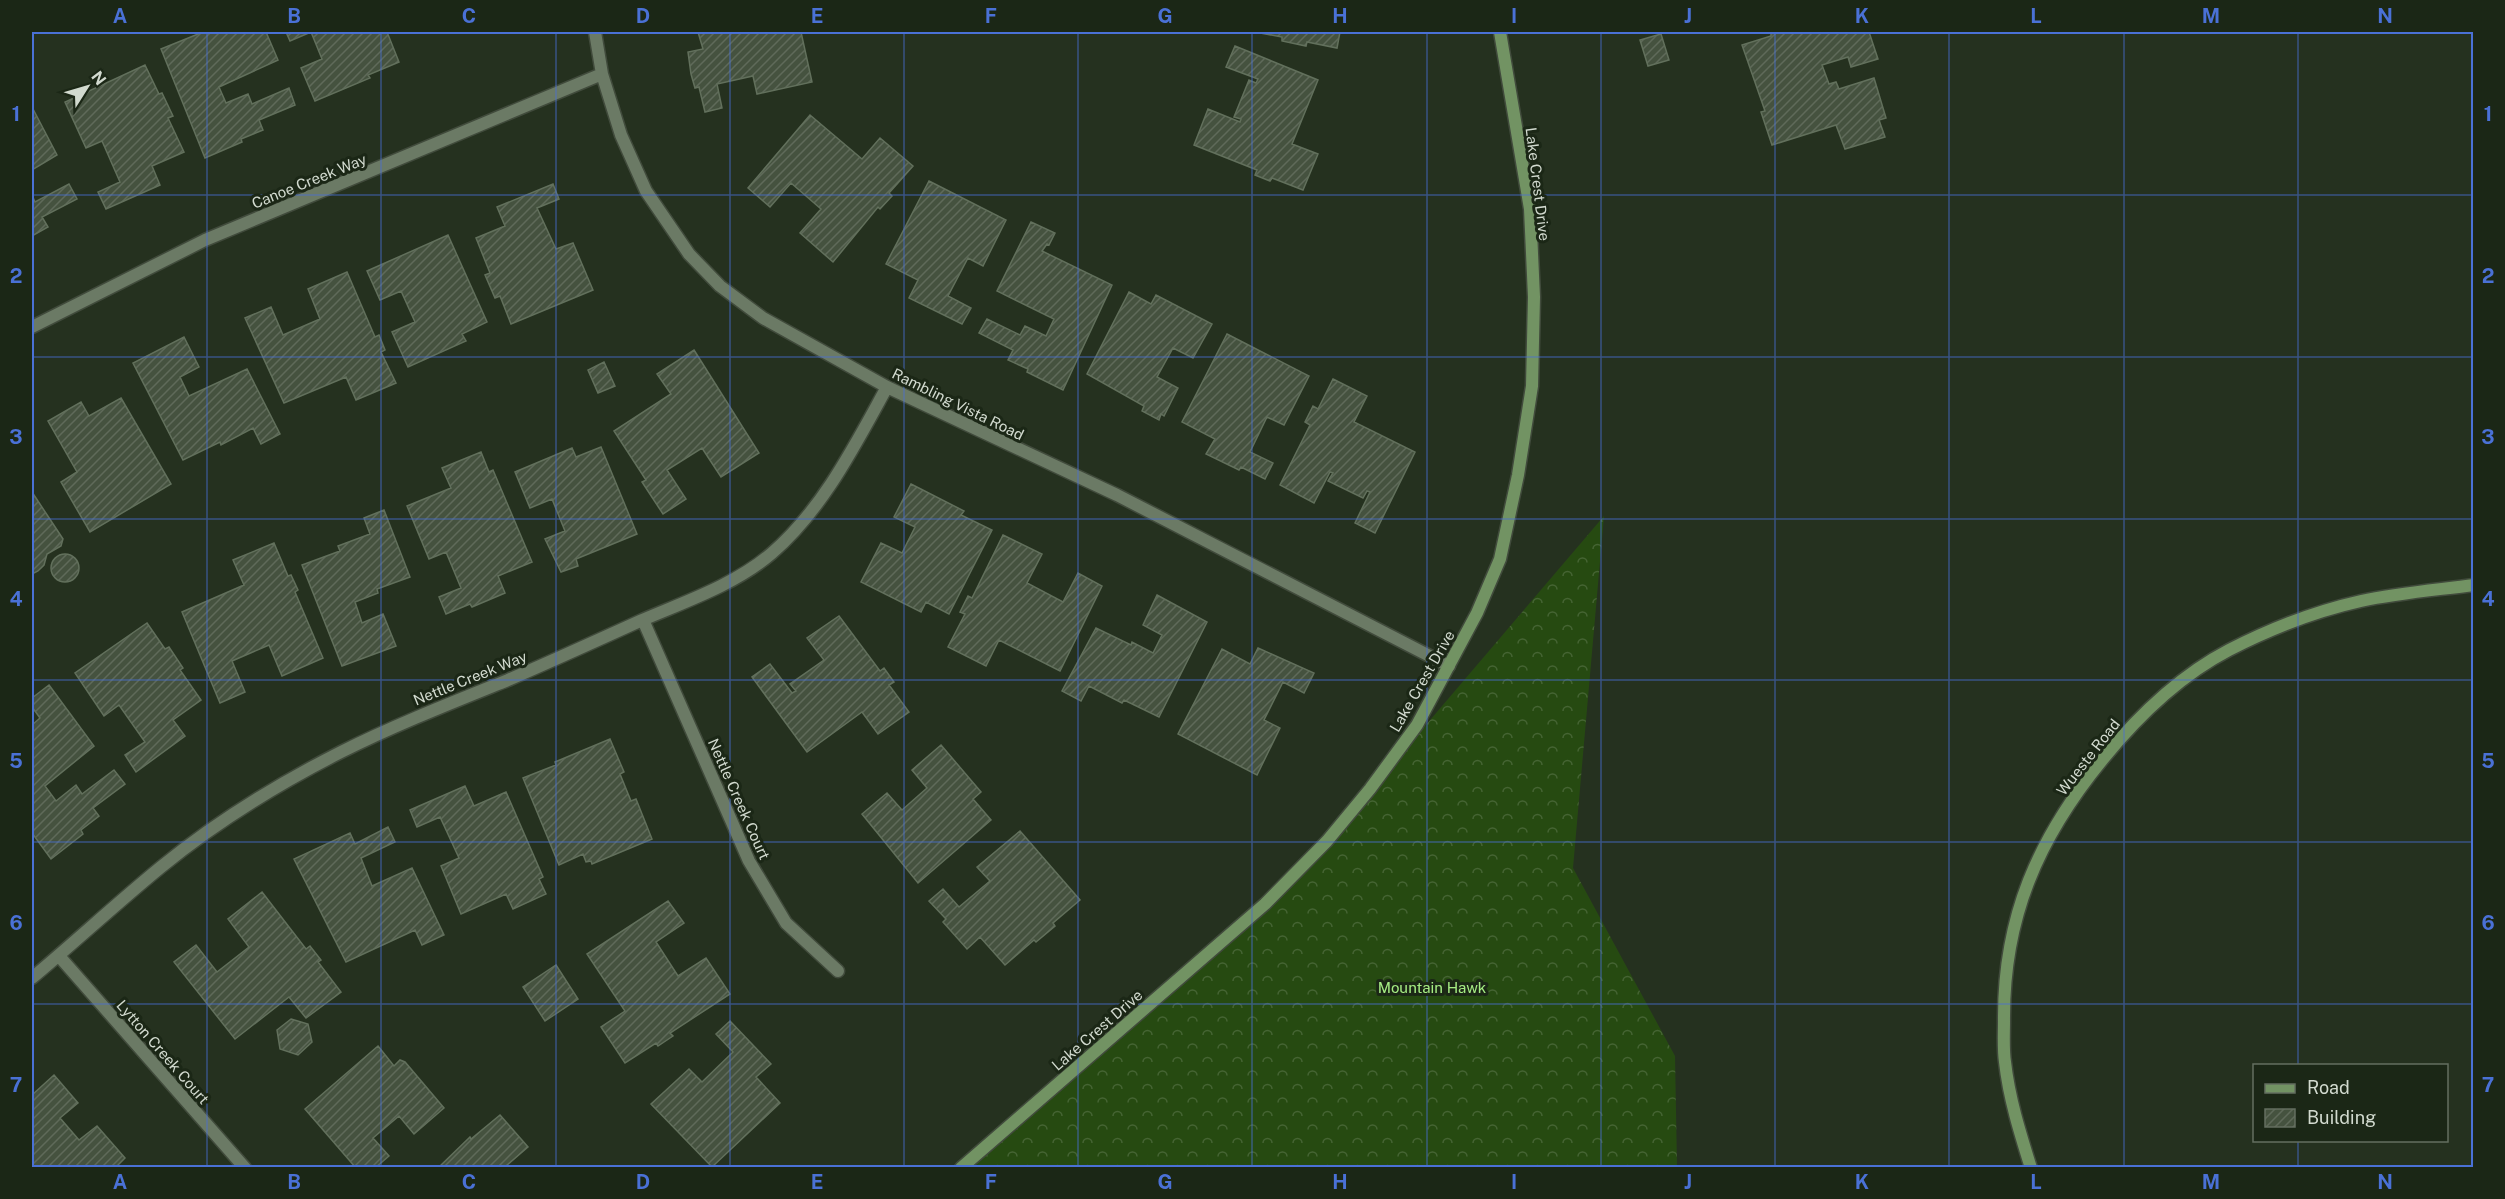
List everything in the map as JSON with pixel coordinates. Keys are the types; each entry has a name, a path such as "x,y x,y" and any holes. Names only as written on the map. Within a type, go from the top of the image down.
{"main road":[{"name":"Lake Crest Drive","path":"961,1167 1265,904 1327,840 1370,789 1417,725 1477,613 1500,559 1517,482 1532,386 1534,297 1530,209 1500,32"},
{"name":"Wueste Road","path":"2031,1167 2018,1128 2004,1061 2004,989 2012,929 2030,876 2055,826 2087,778 2128,728 2173,687 2228,651 2293,621 2361,601 2474,585"}],"street":[{"name":"Rambling Vista Road","path":"595,32 602,74 621,135 646,191 689,254 720,286 763,318 887,387 1117,495 1449,666"},
{"name":"Canoe Creek Way","path":"32,327 205,240 602,74"},
{"name":"Nettle Creek Way","path":"32,978 162,866 252,801 340,752 439,706 507,680 724,584 770,555 796,530 828,487 855,445 887,387"},
{"name":"Nettle Creek Court","path":"643,620 749,861 786,923 838,971"},
{"name":"Lytton Creek Court","path":"59,956 245,1167"}],"green space":[{"name":"Mountain Hawk","path":"1604,516 1573,868 1675,1056 1677,1167 958,1168 1327,841"}],"building":[{"path":"203,32 266,32 278,60 219,87 226,103 248,94 252,104 289,88 295,105 259,120 263,130 205,158 161,49"},
{"path":"286,32 311,32 290,41"},
{"path":"311,32 387,32 399,62 368,75 370,78 315,101 301,68 322,59"},
{"path":"698,32 801,32 812,82 757,94 753,76 717,84 722,108 705,112 699,87 695,88 691,74 688,52 703,49"},
{"path":"1255,32 1340,32 1337,48 1307,42 1306,46 1282,41 1282,37"},
{"path":"1777,32 1869,32 1878,59 1851,67 1848,57 1822,65 1829,84 1836,82 1839,89 1874,78 1886,118 1879,120 1885,137 1845,149 1836,125 1772,145 1761,112 1765,111 1742,45"},
{"path":"1661,34 1669,60 1648,66 1640,40"},
{"path":"1235,46 1318,80 1292,144 1318,154 1303,190 1272,178 1270,181 1255,175 1257,170 1194,145 1208,109 1240,122 1241,119 1234,117 1249,80 1256,83 1258,79 1226,67"},
{"path":"145,65 173,116 168,118 184,152 152,166 160,185 106,209 98,192 120,182 102,141 86,148 65,102"},
{"path":"32,107 57,155 32,170"},
{"path":"810,115 862,159 880,138 913,166 889,193 892,196 880,209 878,207 833,262 800,233 821,209 791,183 770,207 748,188"},
{"path":"929,181 1006,220 983,266 968,258 948,296 971,308 962,324 909,298 918,280 886,264"},
{"path":"69,184 77,199 42,217 48,227 32,236 32,195 35,202"},
{"path":"553,184 559,199 537,208 556,249 573,243 593,290 511,324 500,296 495,298 485,275 490,273 476,238 505,226 497,207"},
{"path":"1031,222 1055,233 1049,245 1047,244 1042,251 1112,285 1063,390 1008,360 1013,350 979,333 987,319 1020,335 1025,326 1046,336 1054,319 997,291"},
{"path":"448,235 487,322 462,334 466,341 408,367 392,332 415,322 401,291 380,300 367,271"},
{"path":"347,272 375,337 379,335 385,350 381,352 396,383 356,400 346,377 284,403 245,318 271,307 283,335 320,319 308,289"},
{"path":"1129,292 1151,304 1156,295 1212,324 1193,358 1173,348 1157,377 1178,388 1164,416 1161,414 1159,420 1142,411 1144,406 1087,374"},
{"path":"1227,334 1309,376 1284,425 1267,417 1250,452 1273,463 1265,479 1241,467 1239,470 1206,454 1215,439 1182,422"},
{"path":"184,337 199,367 180,377 189,396 247,369 280,434 261,444 253,428 221,445 220,442 183,460 133,363"},
{"path":"694,350 759,453 721,477 702,448 667,470 686,499 663,514 642,482 646,480 614,431 671,394 657,374"},
{"path":"604,362 615,386 598,393 588,370"},
{"path":"1333,379 1367,396 1354,422 1415,452 1375,533 1355,523 1370,492 1367,491 1363,498 1328,481 1333,473 1330,472 1314,503 1280,485 1310,425 1305,422 1313,406 1318,409"},
{"path":"121,398 171,484 90,532 61,482 77,472 48,421 81,402 89,416"},
{"path":"601,447 637,534 576,559 578,566 561,572 545,539 565,531 552,499 530,508 515,472 572,448 576,457"},
{"path":"481,452 489,472 493,470 532,562 498,576 505,593 472,607 470,604 446,614 439,597 461,588 446,552 429,559 407,506 451,488 442,468"},
{"path":"911,484 964,511 961,515 992,530 949,614 926,602 921,612 861,582 881,543 902,553 915,527 894,517"},
{"path":"32,492 63,539 61,546 47,554 44,565 32,574"},
{"path":"384,510 410,577 377,589 378,593 355,602 362,623 383,614 396,646 342,666 302,565 340,551 338,546 370,534 364,518"},
{"path":"1003,535 1042,554 1027,583 1063,602 1078,573 1102,586 1060,671 999,640 986,666 948,647 965,614 960,612 968,596 972,598"},
{"path":"274,543 288,576 291,575 298,590 295,592 323,658 282,676 269,645 232,661 245,692 220,703 182,612 244,585 233,560"},
{"path":"65,554 75,558 79,568 75,578 65,582 55,578 51,568 55,558"},
{"path":"1157,595 1207,622 1159,717 1124,700 1122,703 1089,686 1081,701 1062,691 1096,628 1153,653 1162,635 1143,625"},
{"path":"839,616 880,671 884,668 894,682 889,685 909,712 878,734 862,712 807,752 752,677 770,664 792,693 796,691 790,684 824,660 807,638"},
{"path":"147,623 165,649 169,647 183,668 180,670 201,700 173,720 185,736 136,772 125,755 145,742 119,705 104,716 75,673"},
{"path":"1258,648 1314,673 1304,693 1283,682 1264,720 1280,728 1257,775 1178,734 1222,649 1250,664"},
{"path":"49,685 94,746 45,786 56,801 76,785 82,794 114,770 125,784 93,808 99,816 81,830 83,834 51,859 32,833 32,725 40,718 32,707 32,698"},
{"path":"610,739 624,772 620,774 631,801 636,799 652,839 592,864 591,861 586,862 583,854 559,865 523,778"},
{"path":"941,745 981,792 973,799 991,820 918,883 862,814 887,793 902,810 927,788 912,770"},
{"path":"465,786 474,806 506,792 543,877 539,879 546,894 513,909 506,894 461,914 441,866 459,858 440,817 417,827 410,810"},
{"path":"388,827 395,842 361,858 372,886 412,868 444,935 422,945 415,930 346,962 294,859 350,833 355,844"},
{"path":"1020,831 1080,900 1053,923 1055,926 1036,942 1034,940 1005,965 980,937 967,949 943,922 946,919 929,901 943,889 959,907 990,881 977,867"},
{"path":"262,892 306,949 310,946 321,960 318,962 341,992 306,1018 289,997 235,1039 174,962 196,945 217,972 249,947 228,919"},
{"path":"668,901 684,923 656,942 678,976 706,958 730,994 670,1033 673,1036 658,1046 656,1043 625,1063 601,1027 625,1011 587,954"},
{"path":"556,965 578,999 545,1021 523,987"},
{"path":"291,1019 308,1024 312,1042 298,1055 280,1049 277,1030"},
{"path":"730,1021 771,1064 756,1077 780,1103 712,1167 651,1104 689,1069 702,1082 733,1052 716,1034"},
{"path":"378,1046 394,1066 400,1060 405,1062 444,1108 414,1134 399,1116 373,1138 389,1156 375,1168 356,1168 305,1109"},
{"path":"54,1075 78,1103 60,1118 79,1140 97,1126 125,1158 115,1168 32,1168 32,1095"},
{"path":"500,1115 528,1147 506,1166 507,1168 438,1168 470,1137 471,1139"}]}
